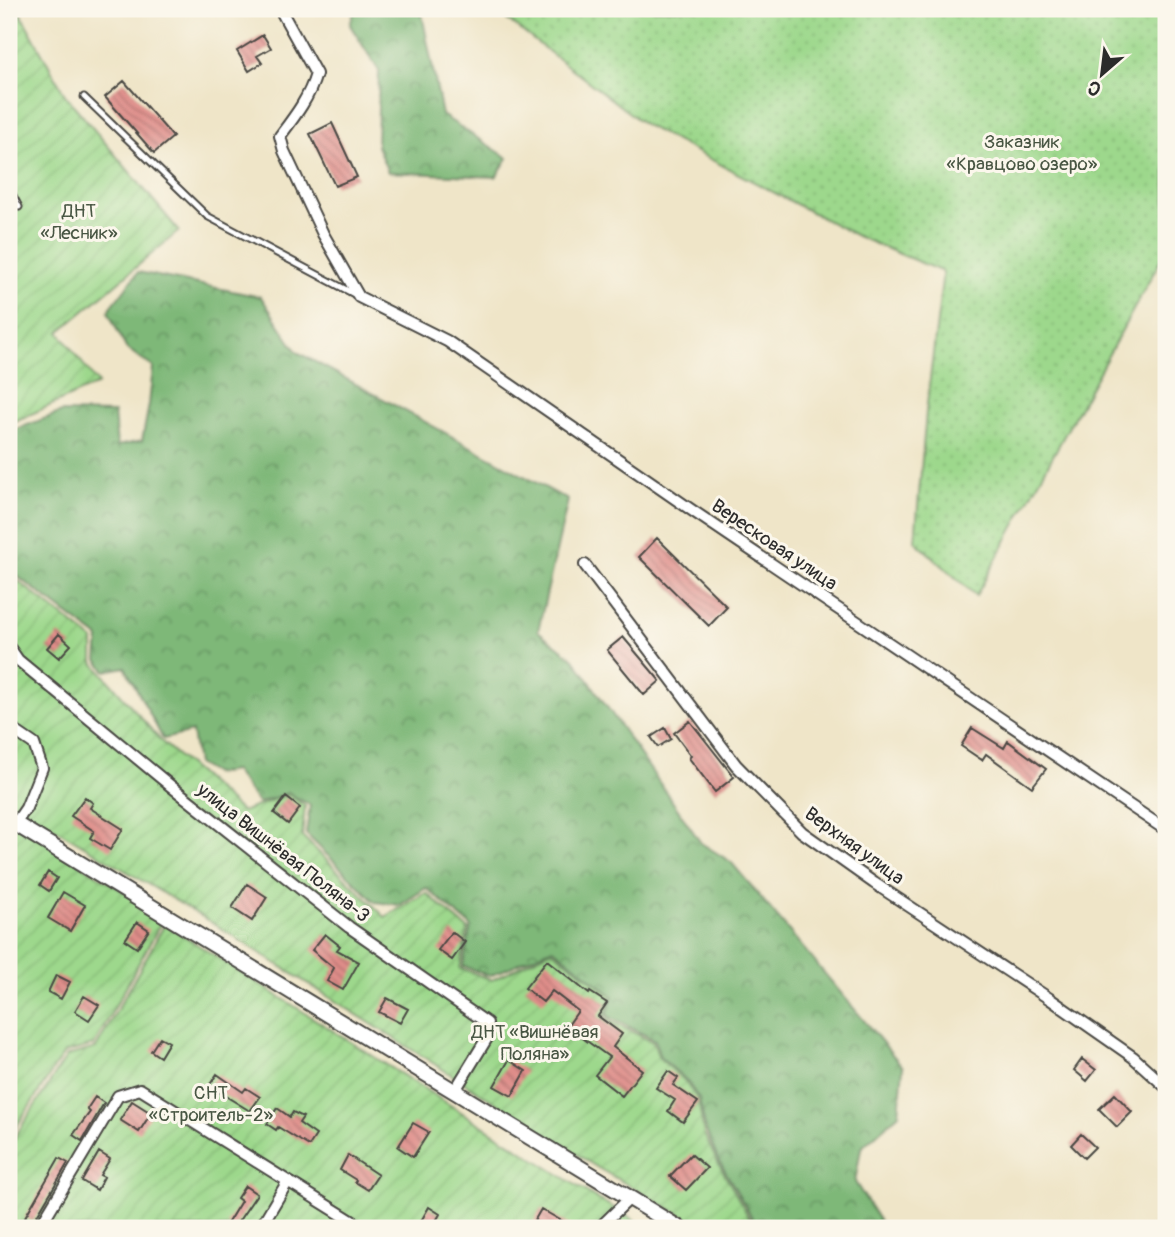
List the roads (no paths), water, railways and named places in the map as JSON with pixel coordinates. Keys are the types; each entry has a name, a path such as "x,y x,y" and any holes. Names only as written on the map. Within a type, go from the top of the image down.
{"main road":[{"path":"12,822 679,1228"}],"street":[{"path":"280,9 316,74 305,102 280,136 282,144 323,234 359,296"},
{"name":"Вересковая улица","path":"359,296 447,341 693,511 1166,830"},
{"name":"Верхняя улица","path":"585,565 736,765 802,832 1133,1057 1166,1087"},
{"name":"улица Вишнёвая Поляна-3","path":"9,647 18,660 161,778 349,927 487,1023 487,1038 454,1092"},
{"path":"9,727 34,744 42,768 26,808 12,822"},
{"path":"39,1228 118,1096 141,1089 363,1228"},
{"path":"260,1228 288,1181"},
{"path":"599,1228 629,1199"}],"lane":[{"path":"84,97 207,216 359,296"},
{"path":"9,188 19,207"}],"park label":[{"name":"Заказник «Кравцово озеро»","path":"1022,152"},
{"name":"ДНТ «Лесник»","path":"79,221"},
{"name":"ДНТ «Вишнёвая Поляна»","path":"535,1042"},
{"name":"СНТ «Строитель-2»","path":"211,1103"}]}
